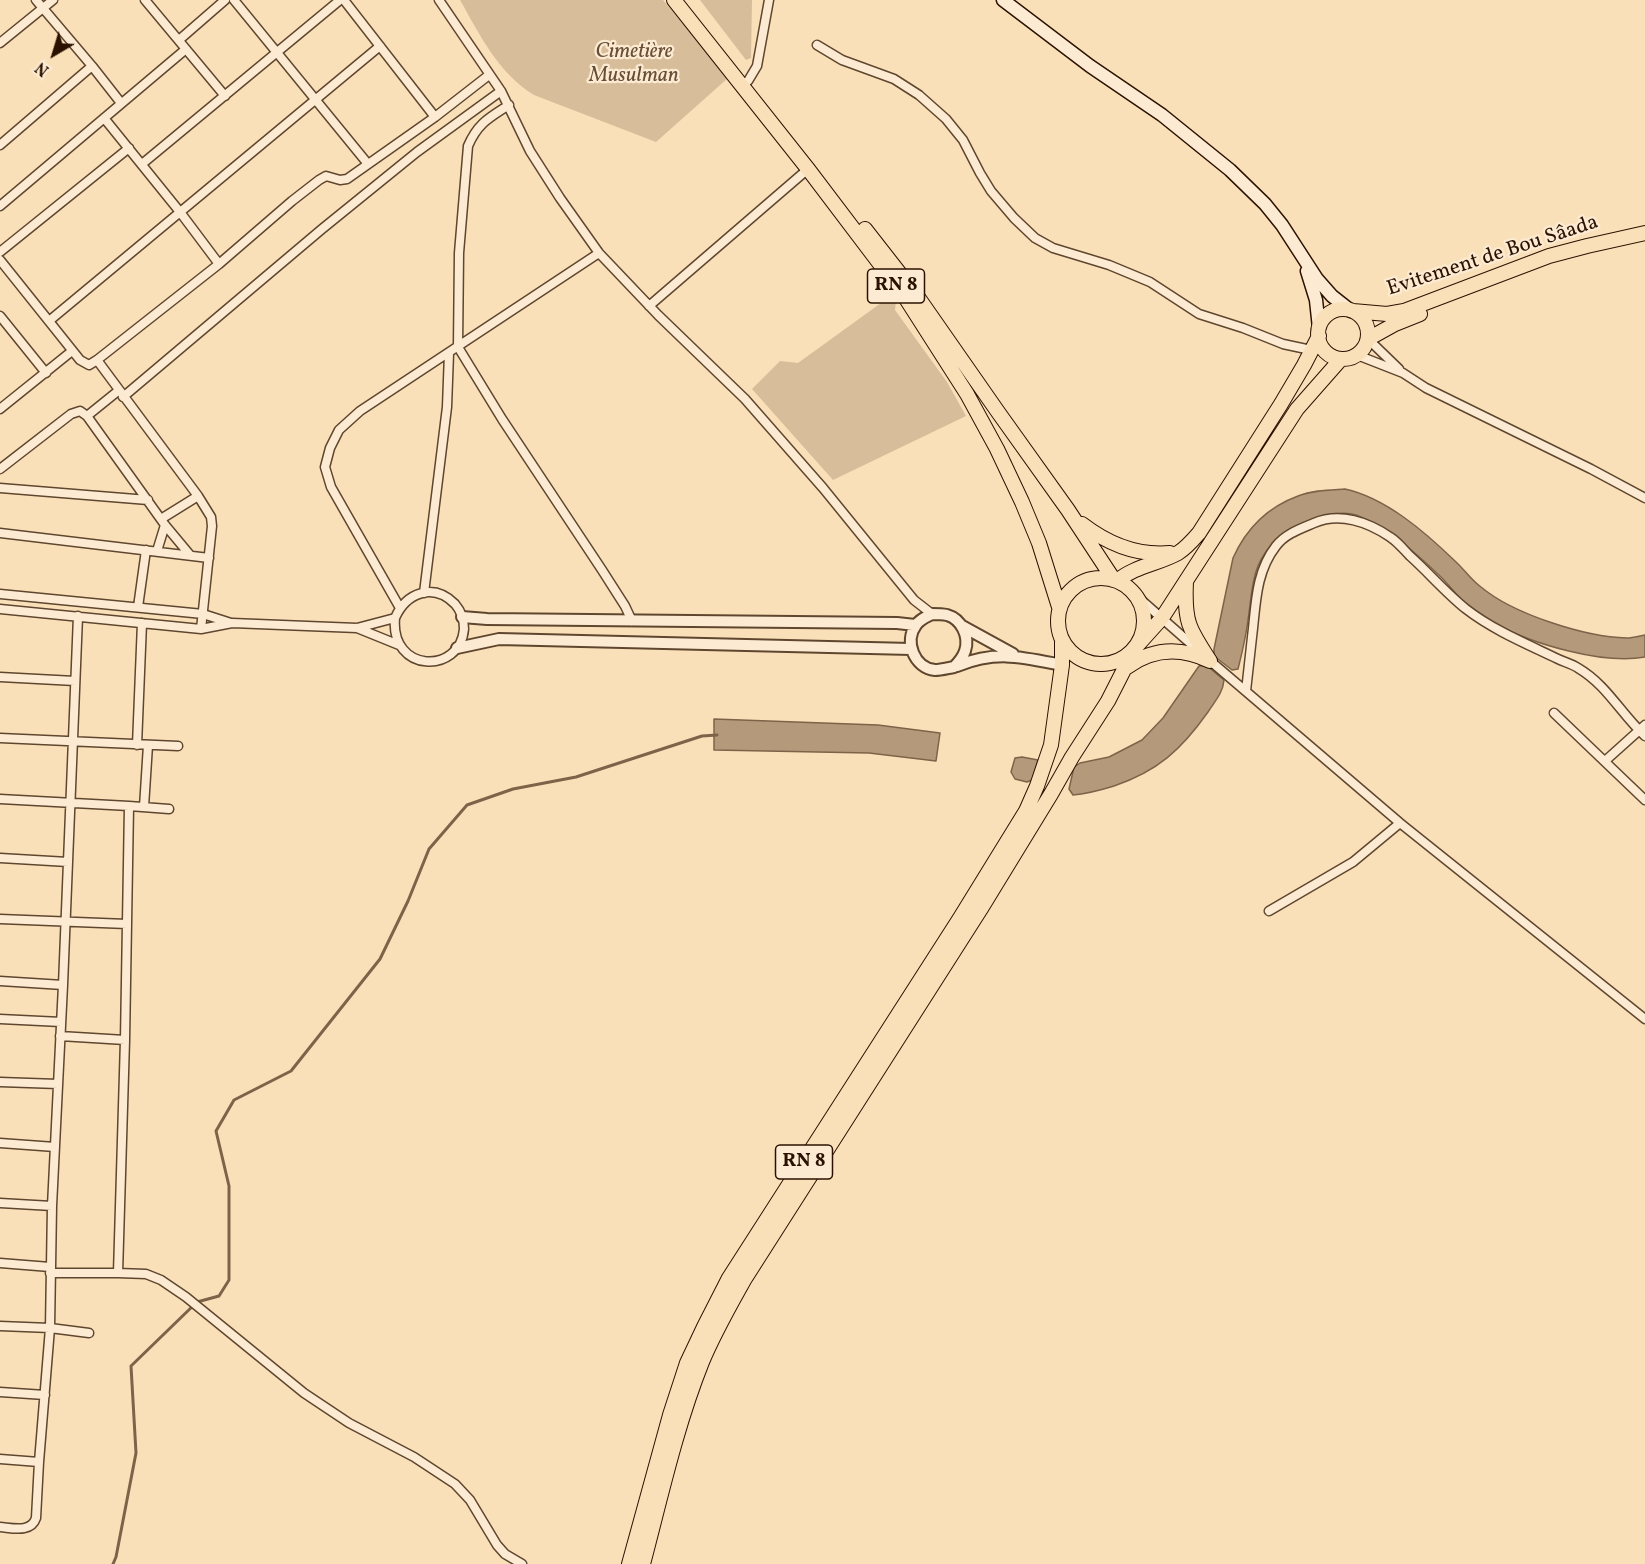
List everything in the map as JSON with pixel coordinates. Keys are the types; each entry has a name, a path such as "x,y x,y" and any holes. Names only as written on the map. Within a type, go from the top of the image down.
{"highway":[{"name":"RN 8","path":"674,0 905,297 968,394 1022,502 1039,543 1059,607"},
{"name":"RN 8","path":"685,0 915,293 1115,580"},
{"name":"Evitement de Bou Sâada","path":"1352,311 1387,315 1404,311 1549,256 1645,233"},
{"name":"Evitement de Bou Sâada","path":"1368,339 1395,324 1434,308 1547,266 1645,242"},
{"path":"1115,580 1178,553 1192,541 1281,404 1304,365 1323,320 1328,315 1335,310 1343,309 1359,315 1368,329 1368,339 1364,348 1357,355 1341,359 1325,352 1319,332"},
{"path":"1135,648 1144,630 1144,619 1138,600 1132,592 1115,580 1100,578 1087,580 1075,586 1066,595 1059,607 1057,625 1062,642 1070,652 1080,660 1091,664 1104,665 1127,657 1162,618 1297,409 1341,359"},
{"path":"1068,510 1094,533 1126,549 1152,553 1178,553"},
{"path":"1186,580 1186,617 1191,633 1210,661"},
{"name":"RN 8","path":"629,1564 670,1415 687,1363 729,1278 1026,811 1051,746 1062,665 1062,642"},
{"name":"RN 8","path":"643,1564 681,1425 702,1363 718,1326 744,1280 1051,794 1108,701 1135,648"},
{"path":"1125,668 1144,657 1166,651 1189,652 1210,661"}],"main road":[{"path":"1003,0 1090,66 1162,115 1230,170 1265,204 1282,225 1317,279 1332,296 1352,311"},
{"path":"1305,261 1316,300 1319,332"}],"street":[{"path":"36,0 121,103"},
{"path":"0,43 53,0"},
{"path":"145,0 225,96"},
{"path":"179,40 225,0"},
{"path":"234,0 368,164"},
{"path":"142,164 342,0 435,117"},
{"path":"440,0 501,91 530,151 599,253 649,306 745,399 914,600 932,614"},
{"path":"748,81 757,66 770,1"},
{"path":"818,45 842,60 894,79 919,95 946,119 963,140 991,191 1035,238 1053,248 1142,278 1200,314 1283,344 1311,350"},
{"path":"49,321 380,46"},
{"path":"0,204 186,49"},
{"path":"0,145 92,66"},
{"path":"0,260 72,351 86,364 92,364 219,264 319,180 326,176 340,180 347,179 435,117 489,75"},
{"path":"87,416 120,394 409,159 501,91"},
{"path":"509,105 485,121 474,133 468,146 459,253 458,348 626,606 632,621"},
{"path":"104,118 219,264"},
{"path":"0,252 129,148"},
{"path":"649,306 808,170"},
{"path":"400,608 331,487 325,467 330,448 339,430 360,411 599,253"},
{"path":"2,322 45,373"},
{"path":"1368,339 1403,373 1426,388 1645,498"},
{"path":"0,410 72,351"},
{"path":"424,593 447,407 449,353"},
{"path":"1357,355 1403,373"},
{"path":"97,360 120,394 198,496 211,517 201,629"},
{"path":"0,469 71,414 80,411 87,416 163,522 190,555"},
{"path":"0,488 148,500"},
{"path":"158,551 163,522 198,496"},
{"path":"1246,692 1254,609 1260,579 1264,565 1276,545 1288,534 1320,520 1352,519 1372,526 1392,538 1445,590 1482,621 1577,667 1609,694 1643,730 1605,761"},
{"path":"0,533 209,558"},
{"path":"138,607 146,550"},
{"path":"1132,592 1400,823 1645,1019"},
{"path":"0,594 203,614 232,623"},
{"path":"357,627 399,645 419,661 430,662 450,656 457,648 464,627 462,616 449,599 439,594 417,594 407,599 395,618 394,629 399,645"},
{"path":"0,609 201,629 232,623 357,627 395,618"},
{"path":"1016,656 945,614 932,614 921,619 915,625 910,641 911,649 920,663 936,670 954,667 984,657 1016,656 1062,665"},
{"path":"0,1527 21,1529 29,1527 36,1518 50,1328 52,1206 78,616"},
{"path":"462,616 487,619 915,625"},
{"path":"137,745 142,623"},
{"path":"954,667 965,652 967,644 962,626"},
{"path":"457,648 499,639 911,649"},
{"path":"0,677 75,681"},
{"path":"1554,714 1645,800"},
{"path":"0,738 178,746"},
{"path":"144,807 148,745"},
{"path":"0,799 169,809"},
{"path":"118,1273 129,806"},
{"path":"1269,910 1353,862 1400,823"},
{"path":"0,858 68,862"},
{"path":"0,919 127,924"},
{"path":"0,981 63,985"},
{"path":"0,1019 61,1022"},
{"path":"60,1036 125,1040"},
{"path":"0,1082 58,1084"},
{"path":"0,1143 55,1147"},
{"path":"0,1203 52,1206"},
{"path":"0,1263 50,1270 146,1274 161,1280 186,1297 304,1393 349,1423 414,1457 455,1484 470,1500 497,1545 505,1554 522,1564"},
{"path":"0,1326 50,1328 89,1333"},
{"path":"0,1392 45,1395"},
{"path":"0,1459 39,1462"}],"green space":[{"name":"Cimetière Musulman","path":"460,0 663,0 728,78 656,142 534,95 521,86 500,65"},
{"name":"Cimetière Musulman","path":"700,0 752,0 751,58 746,60"},
{"path":"892,295 896,301 895,310 947,382 966,416 833,480 752,389 780,361 798,363"}],"shaded area":[{"path":"1345,489 1360,493 1390,508 1418,528 1477,584 1511,606 1571,629 1610,637 1629,638 1645,635 1645,657 1609,658 1569,651 1529,639 1496,624 1466,603 1425,562 1391,535 1356,515 1343,513 1296,526 1266,552 1254,579 1238,669 1232,670 1214,656 1214,649 1233,558 1238,547 1259,520 1277,506 1310,493"},
{"path":"1206,665 1224,680 1222,689 1198,725 1178,748 1156,766 1130,780 1073,795 1069,789 1074,767 1080,763 1109,757 1142,740 1163,718 1199,666"},
{"path":"714,719 878,725 940,733 936,761 869,753 714,750"},
{"path":"1015,758 1038,760 1032,780 1027,782 1015,779 1011,772"}],"waterway":[{"path":"113,1564 136,1453 131,1366 197,1302 219,1296 229,1280 229,1186 216,1131 234,1100 291,1071 380,959 408,901 429,849 467,805 513,789 576,777 702,736 717,735"}]}
